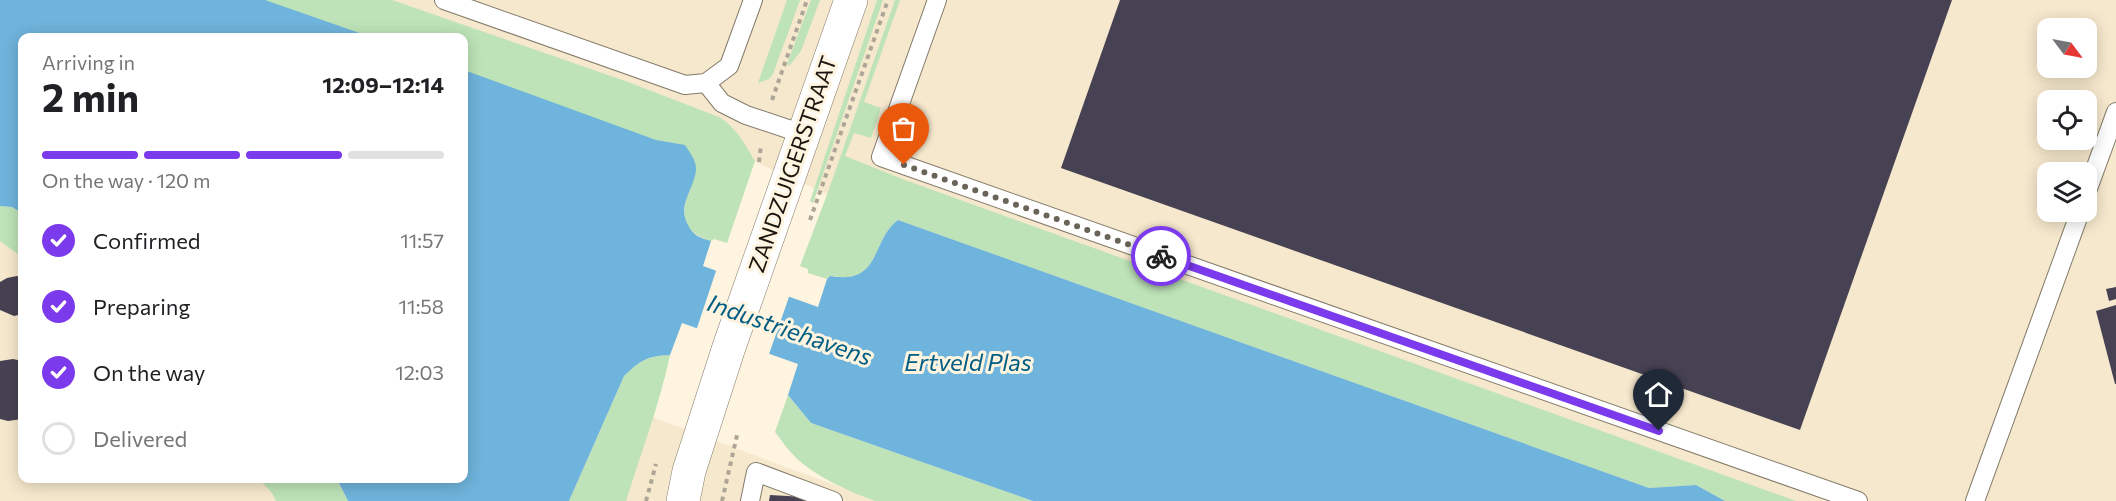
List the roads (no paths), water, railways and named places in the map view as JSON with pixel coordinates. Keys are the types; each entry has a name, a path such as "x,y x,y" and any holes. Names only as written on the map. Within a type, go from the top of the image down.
{"main road":[{"name":"ZANDZUIGERSTRAAT","path":"683,501 690,471 729,347 850,0"}],"lane":[{"path":"444,0 685,85 706,83 729,66 753,0"},
{"path":"937,0 881,157 1858,501"},
{"path":"706,83 722,103 755,119 803,134"},
{"path":"2097,164 2116,112"},
{"path":"1975,501 2076,222"},
{"path":"750,501 756,472 827,500"}],"water":[{"path":"0,0 265,0 360,33 18,33 18,211 12,207 0,206"},
{"name":"Ertveld Plas","path":"468,71 656,140 685,145 693,157 696,171 685,204 685,218 695,234 711,241 703,266 818,307 827,279 830,276 847,277 859,274 867,268 889,229 898,220 1649,488 1696,485 1725,501 1033,501 811,423 788,395 798,364 682,323 670,355 645,360 624,376 569,501 348,501 339,483 468,483"}],"water label":[{"name":"Industriehavens","path":"790,329"}]}
